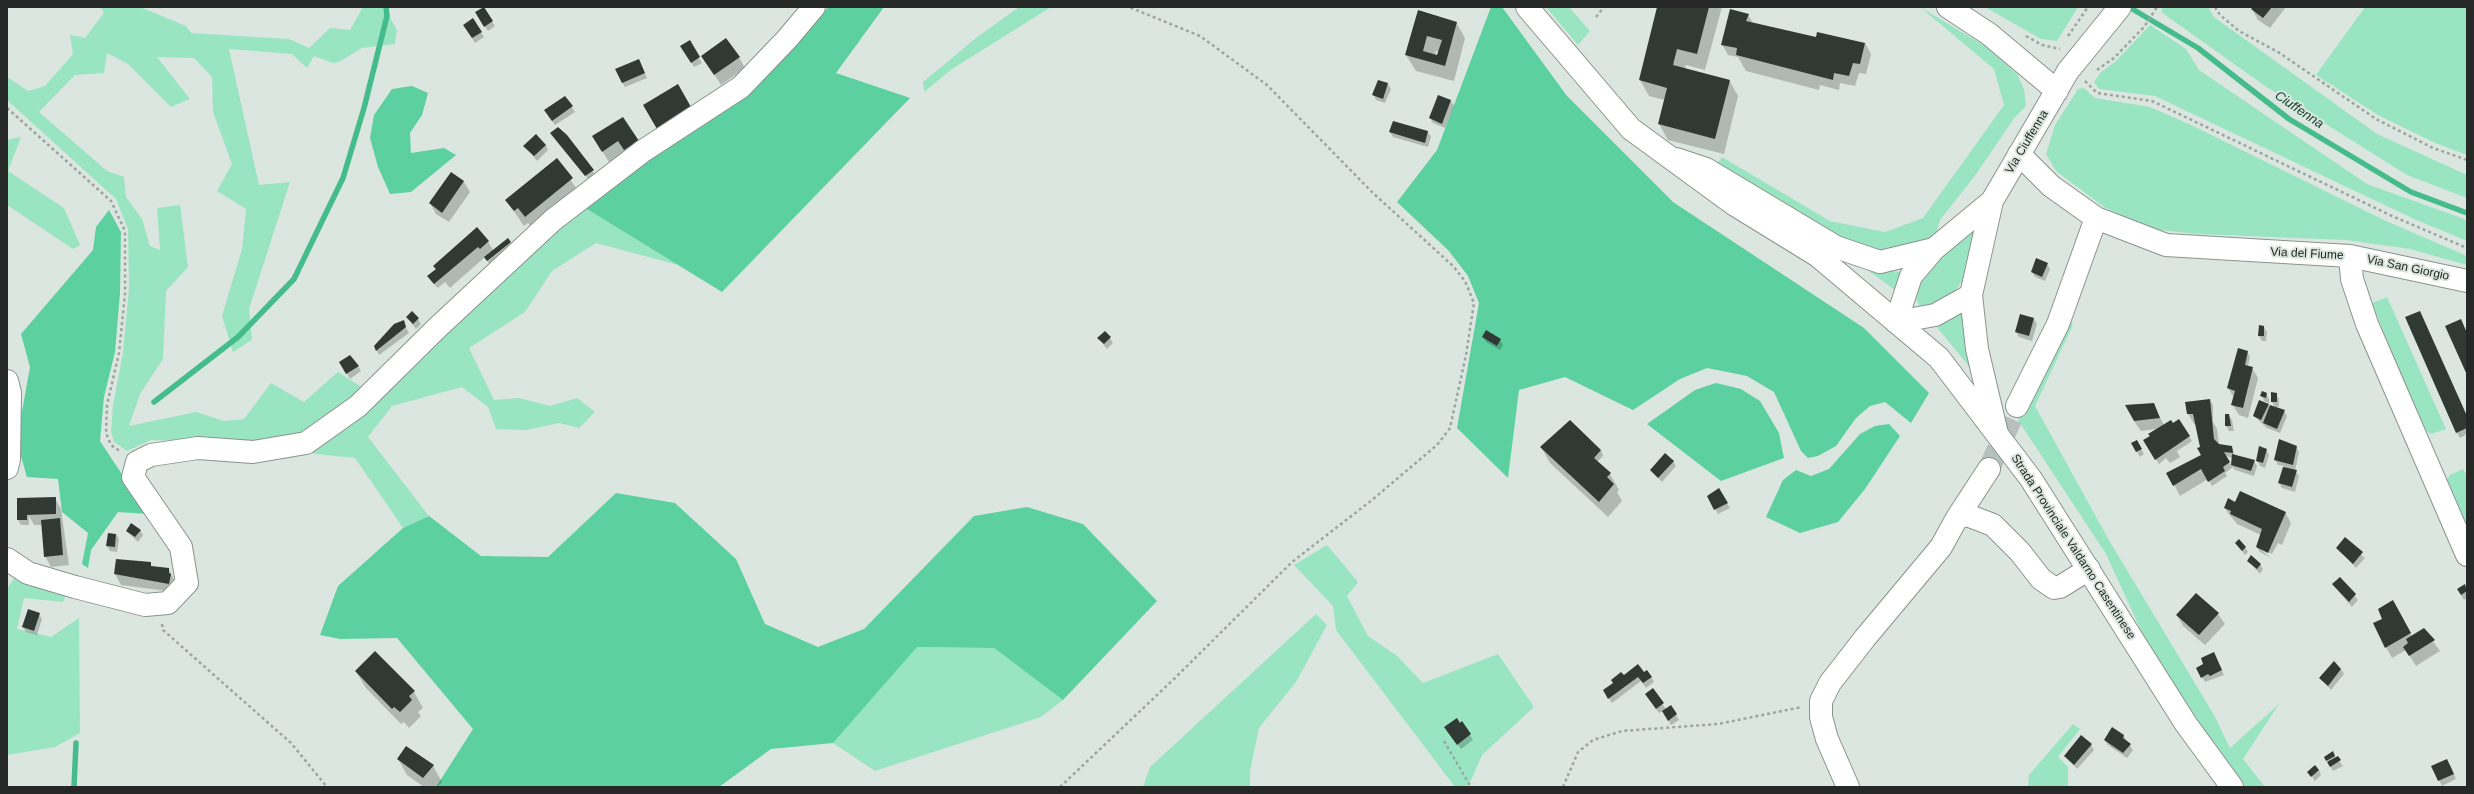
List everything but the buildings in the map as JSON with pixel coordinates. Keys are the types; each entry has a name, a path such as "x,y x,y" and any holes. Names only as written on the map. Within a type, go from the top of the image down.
{"street":[{"path":"7,559 28,573 75,587 145,605 168,603 187,583 181,547 133,477 136,462 151,454 198,448 254,452 306,443 358,406 437,328 553,220 643,151 740,87 787,40 814,7"},
{"name":"Strada Provinciale Valdarno Casentinese","path":"1527,7 1631,129 1735,205 1818,256 1940,358 2031,479 2186,724 2232,787"},
{"path":"1948,7 1989,34 2057,91"},
{"name":"Via Ciuffenna","path":"1997,434 1977,349 1971,294 1992,201 2068,71 2074,47 2120,7"},
{"name":"Via del Fiume","path":"2019,154 2050,186 2096,218 2166,245 2350,256 2352,279 2367,324 2467,555"},
{"name":"Strada Provinciale Valdarno Casentinese","path":"1666,155 1706,170 1843,250 1880,262 1934,249"},
{"name":"Strada Provinciale Valdarno Casentinese","path":"1896,322 1911,276 1934,249 1992,201"},
{"path":"2017,406 2058,324 2096,218"},
{"name":"Via San Giorgio","path":"2350,256 2467,281"},
{"path":"1896,322 1935,315 1971,294"},
{"path":"7,382 10,393 9,459 7,468"},
{"path":"1848,787 1827,739 1821,717 1821,700 1830,684 1856,650 1941,546 1957,518 1989,469"},
{"path":"1957,518 1967,515 1993,525 2020,552 2041,579 2054,588 2088,570"}],"path":[{"path":"1060,787 1180,673 1292,562 1361,510 1438,444 1450,428 1466,355 1474,303 1465,281 1454,266 1373,193 1267,85 1200,36 1129,7"},
{"path":"1596,17 1604,7"},
{"path":"2074,47 2074,24 2088,7"},
{"path":"2099,68 2114,58 2144,27 2157,7"},
{"path":"2215,7 2220,15 2239,31 2278,52 2376,119 2433,148 2467,160"},
{"path":"2060,49 2055,61 2085,81 2097,93 2152,101 2392,216 2467,248"},
{"path":"7,108 111,202 125,231 123,309 119,353 107,405 106,434 111,445 136,462"},
{"path":"167,617 162,623 163,630 291,743 327,787"},
{"path":"1563,787 1578,752 1593,740 1622,731 1718,724 1748,719 1788,711 1821,700"},
{"path":"1444,741 1472,787"}],"green space":[{"path":"100,7 140,7 186,26 191,33 289,39 309,48 330,28 350,30 363,7 388,7 387,12 397,30 395,44 362,48 339,62 333,63 314,56 307,68 292,54 229,49 259,185 290,182 249,309 252,340 233,352 222,316 242,249 246,209 217,191 232,164 213,112 212,77 194,58 157,57 190,99 171,107 128,64 107,53 104,73 75,75 39,112 107,171 124,177 126,197 142,219 150,246 160,250 157,208 180,205 188,267 166,291 163,359 140,394 129,426 196,412 224,421 244,419 271,383 304,402 338,372 363,388 305,440 261,444 151,440 127,451 114,442 111,432 113,405 123,353 129,288 128,229 116,199 7,100 7,77 28,91 45,86 73,54 70,35 85,38 104,13"},
{"path":"829,7 884,7 836,73 910,98 722,292 582,206"},
{"path":"1019,7 1051,7 952,69 924,92 923,82 976,38"},
{"path":"1491,7 1502,7 1567,96 1673,202 1864,328 1929,393 1911,423 1885,402 1870,406 1856,418 1836,446 1818,456 1808,458 1801,451 1774,392 1747,376 1707,368 1680,379 1633,410 1565,377 1519,390 1508,478 1457,428 1479,303 1468,276 1449,251 1397,202 1437,150"},
{"path":"1546,7 1569,7 1590,31 1578,45"},
{"path":"1920,7 1985,46 2017,74 2024,89 2026,106 2015,117 1974,177 1940,220 1934,241 1879,252 1828,232 1715,166 1722,157 1830,221 1885,232 1923,218 2004,105 1994,69"},
{"path":"1985,7 2078,7 2057,41 2041,39"},
{"path":"2163,7 2208,7 2214,17 2377,134 2467,175 2467,198 2407,175 2265,86 2161,12"},
{"path":"2365,7 2467,7 2467,155 2435,143 2378,115 2316,75"},
{"path":"2150,25 2186,49 2199,70 2367,184 2467,220 2467,241 2414,219 2155,96 2099,89 2094,82 2101,72 2115,62"},
{"path":"412,86 428,93 422,115 410,133 411,153 444,148 456,155 411,192 390,194 378,167 370,138 374,115 392,89"},
{"path":"2084,88 2095,98 2150,107 2189,124 2384,220 2467,256 2467,265 2410,249 2346,240 2196,234 2151,229 2104,207 2056,171 2046,154 2055,125 2078,89"},
{"path":"21,137 8,171 64,208 80,245 73,249 7,205 7,140"},
{"path":"582,206 678,265 596,243 552,271 525,312 469,348 494,400 519,398 550,406 577,398 595,412 579,428 559,423 526,430 496,429 488,407 462,387 392,406 368,437 429,516 403,528 355,458 307,453"},
{"path":"109,210 121,232 120,293 115,352 104,397 100,441 148,514 118,512 91,550 88,568 82,564 88,533 62,512 58,479 27,477 20,453 21,417 30,367 21,334 93,250 96,227"},
{"path":"1977,227 1962,281 1950,298 1925,309 1919,305 1914,295 1927,268"},
{"path":"1866,269 1902,272 1895,290"},
{"path":"2387,297 2446,429 2431,434 2423,429 2372,303"},
{"path":"1962,309 1977,376 1936,326"},
{"path":"2068,316 2073,325 2035,406 2110,542 2214,715 2230,748 2279,704 2243,759 2265,787 2244,787 2221,757 2144,637 2106,554 2018,420"},
{"path":"1716,383 1741,389 1760,401 1779,433 1784,458 1721,481 1647,424 1695,390"},
{"path":"1889,424 1900,436 1865,489 1838,522 1800,533 1766,517 1783,480 1796,470 1811,476 1829,469 1860,434 1875,426"},
{"path":"2463,469 2467,476 2467,528 2446,481 2450,475"},
{"path":"616,493 675,503 736,559 765,624 818,647 864,629 974,516 1027,507 1083,524 1157,601 1063,700 994,648 917,647 833,743 771,749 719,787 436,787 473,729 397,638 340,639 320,635 338,586 403,528 429,516 481,556 548,557"},
{"path":"1327,545 1358,582 1347,596 1368,636 1397,656 1423,683 1498,654 1534,707 1482,755 1468,787 1455,787 1336,630 1333,606 1294,565"},
{"path":"14,578 67,593 63,602 24,598 17,629 51,637 79,618 80,733 55,747 7,755 7,589"},
{"path":"1316,614 1327,625 1296,682 1259,728 1250,771 1250,787 1143,787 1150,767"},
{"path":"916,647 994,648 1063,700 1041,717 875,771 833,743"},
{"path":"2073,724 2080,729 2058,757 2068,767 2068,787 2028,787 2029,775"}],"waterway":[{"path":"154,402 238,337 294,279 343,178 364,108 387,16 386,7"},
{"name":"Ciuffenna","path":"2129,7 2198,48 2289,119 2411,192 2467,213"},
{"path":"74,787 76,743"}],"tunnel":[{"path":"1989,469 2017,406"}]}
